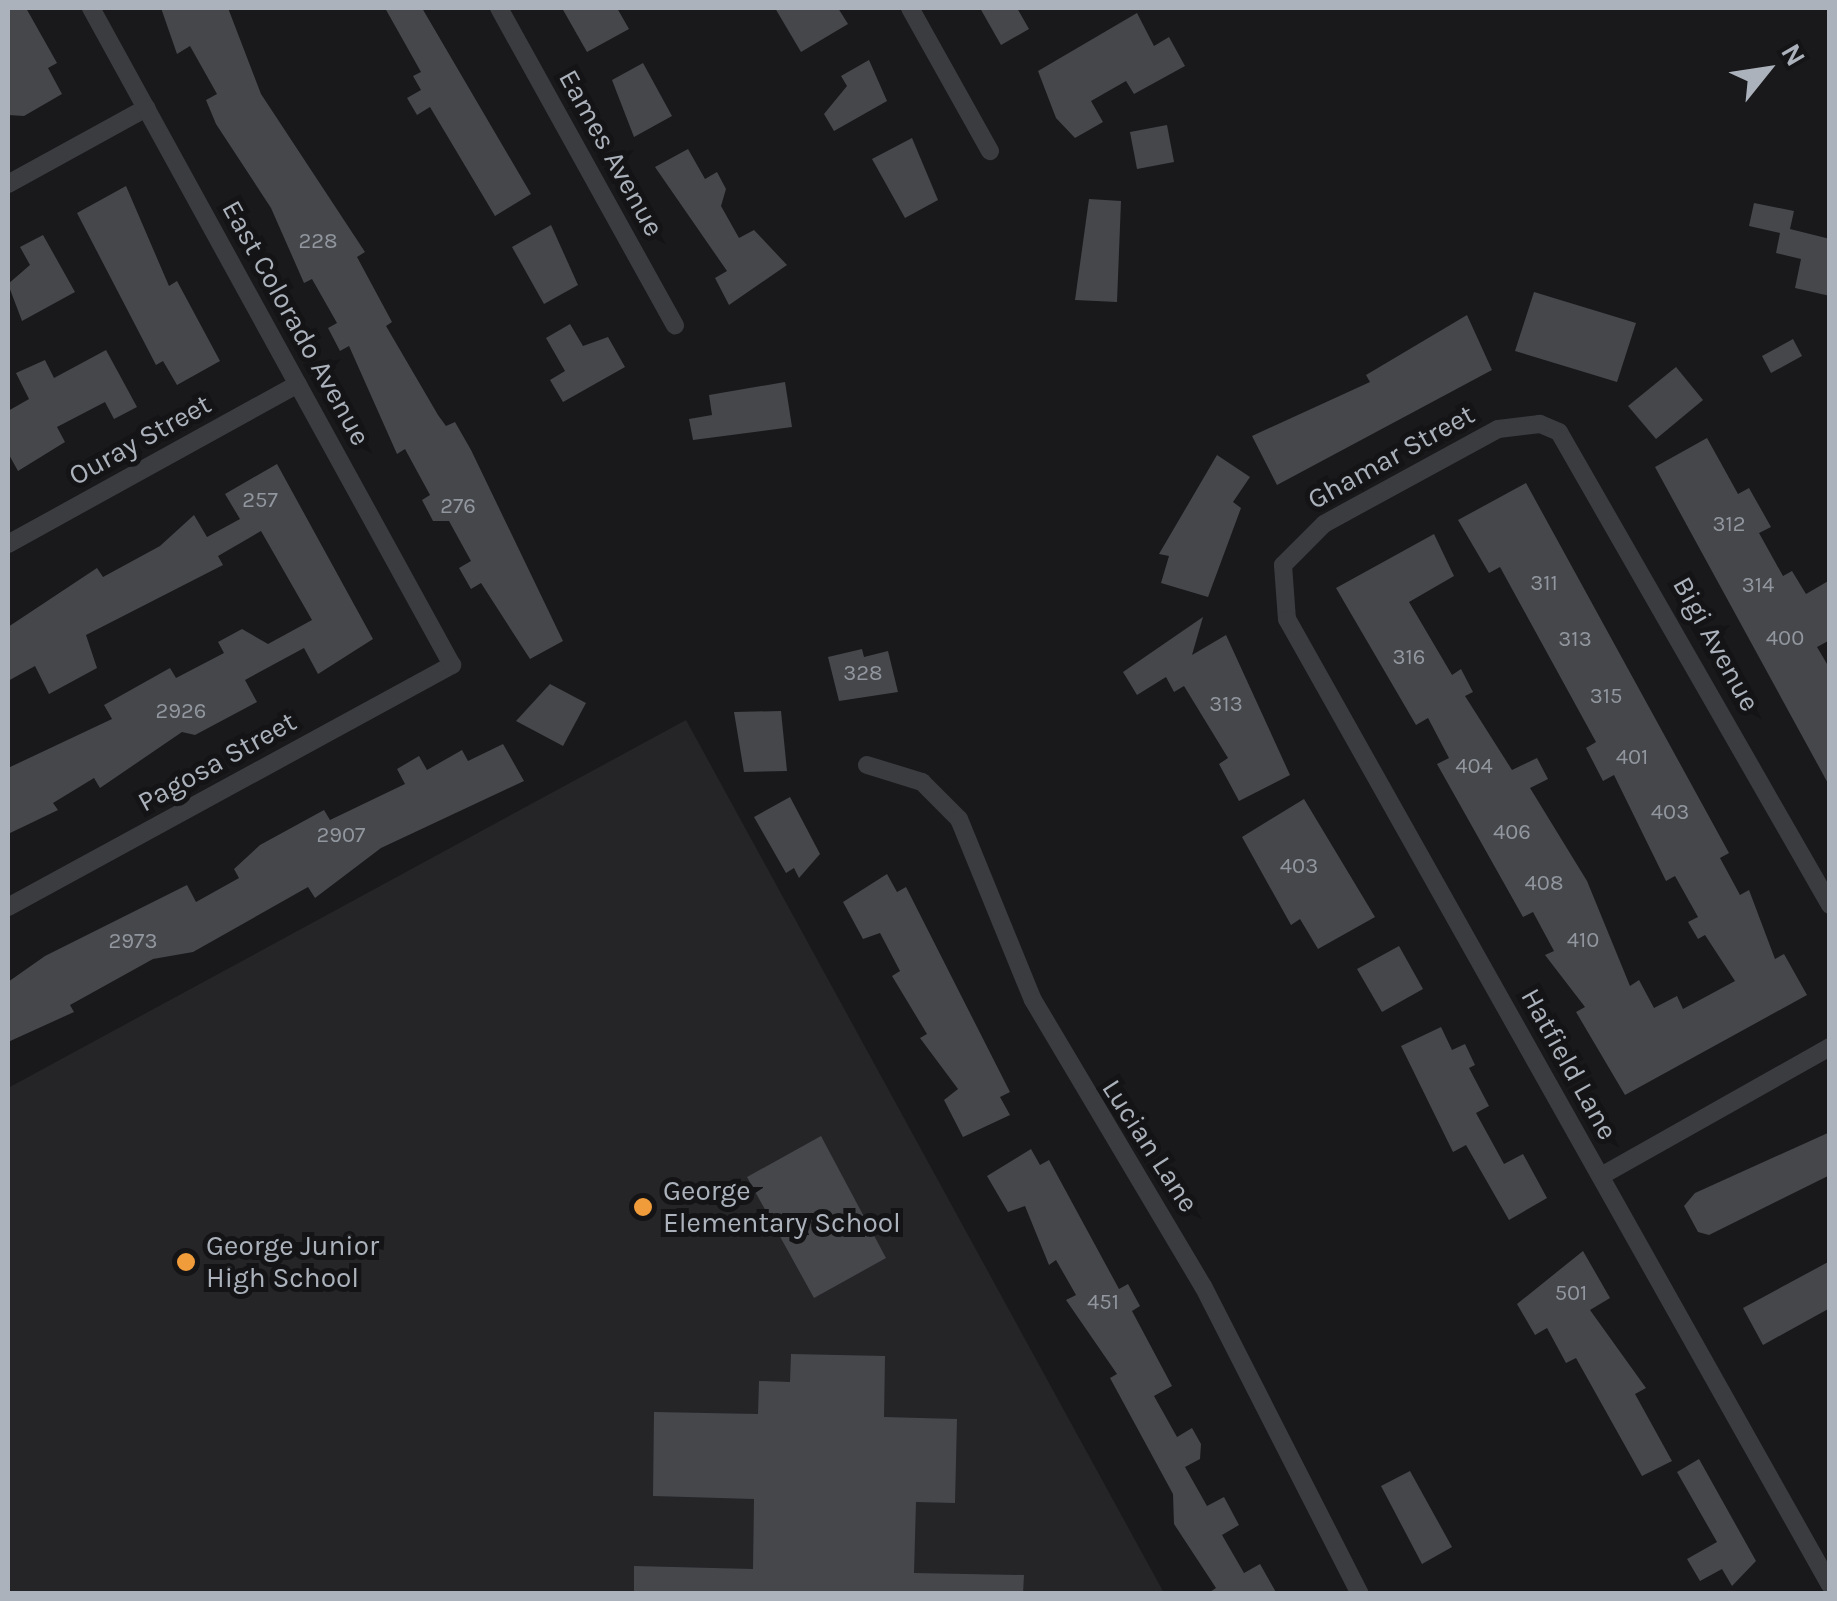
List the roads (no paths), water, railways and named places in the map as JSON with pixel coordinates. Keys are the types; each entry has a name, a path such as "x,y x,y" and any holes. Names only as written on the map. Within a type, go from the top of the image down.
{"street":[{"name":"East Colorado Avenue","path":"91,8 452,664"},
{"name":"Eames Avenue","path":"498,8 675,325"},
{"path":"910,8 990,151"},
{"path":"8,184 146,108"},
{"name":"Ouray Street","path":"8,544 298,384"},
{"name":"Ghamar Street","path":"1283,565 1324,524 1498,429 1540,424"},
{"name":"Bigi Avenue","path":"1540,424 1575,446 1830,905"},
{"name":"Hatfield Lane","path":"1283,565 1287,619 1830,1584"},
{"name":"Pagosa Street","path":"8,907 452,664"},
{"name":"Lucian Lane","path":"866,765 922,782 959,818 1032,1000 1203,1286 1360,1594"},
{"path":"1600,1176 1830,1048"}],"place":[{"name":"George Elementary School","path":"643,1207"},
{"name":"George Junior High School","path":"186,1262"}]}
